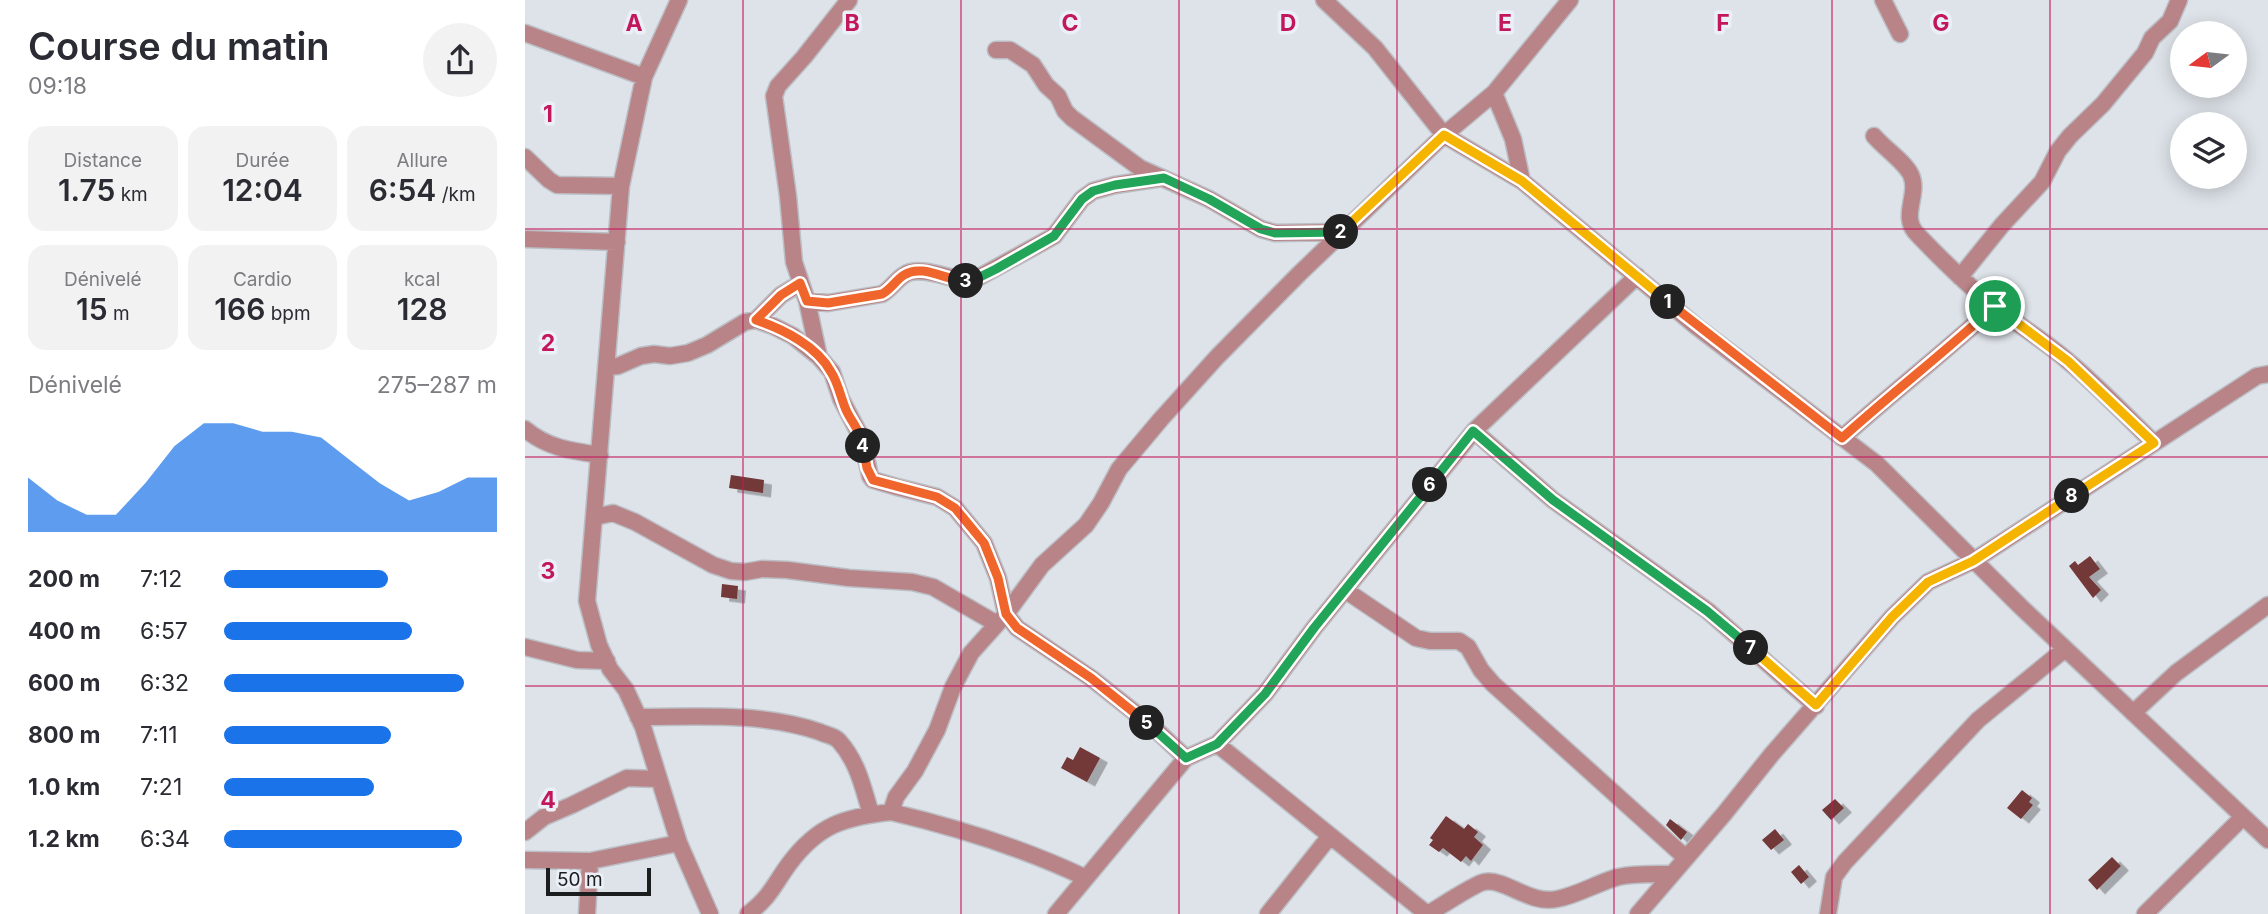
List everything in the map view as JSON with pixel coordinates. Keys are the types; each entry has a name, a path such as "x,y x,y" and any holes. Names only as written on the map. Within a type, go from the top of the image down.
{"street":[{"path":"679,0 644,77 621,186 587,601 591,621 607,661 626,690 638,717 678,843 710,914"},
{"path":"819,357 807,301 793,262 788,197 774,96 778,86 849,0"},
{"path":"1324,0 1375,48 1444,135 1522,181 1697,327 1877,464 1973,561 2268,840"},
{"path":"891,812 896,797 915,771 937,730 953,687 971,653 1002,619 1042,565 1086,524 1119,469 1226,348 1342,232 1444,135 1494,93 1570,0"},
{"path":"1883,0 1900,34"},
{"path":"1960,277 2042,182 2058,150 2103,104 2145,53 2152,38 2171,21 2179,0"},
{"path":"525,33 644,77"},
{"path":"996,50 1010,50 1033,65 1045,85 1058,96 1065,111 1072,118 1140,168 1209,199 1261,229 1275,233 1342,232"},
{"path":"1494,93 1513,139 1522,181"},
{"path":"1874,136 1908,170 1912,178 1909,210 1913,229 1960,277 2068,361 2154,443"},
{"path":"525,157 557,185 621,186"},
{"path":"807,301 828,303 882,294 890,290 904,275 916,271 958,281 972,281 1054,236 1082,199 1093,191 1164,178"},
{"path":"525,239 617,242"},
{"path":"1056,914 1186,758 1217,744 1265,694 1473,431 1637,276"},
{"path":"756,320 781,295 800,283"},
{"path":"1842,438 1943,354 1995,306"},
{"path":"607,367 618,366 641,356 688,354 744,322 756,320 793,336 819,357 832,372 841,399 859,432 873,480 937,497 955,508 984,543 998,578 1002,619"},
{"path":"1639,914 1772,754 1892,617 1928,582 1973,561 2257,376 2268,374"},
{"path":"525,429 542,442 600,455"},
{"path":"1473,431 1553,500 1707,611 1816,705"},
{"path":"596,496 607,504 613,513 657,532 667,541 722,568 745,572 762,569 849,579 912,582 933,587 1002,619 1091,678 1153,727 1186,758"},
{"path":"595,517 613,513"},
{"path":"1345,590 1416,638 1459,642 1468,647 1482,670 1501,692 1686,858"},
{"path":"2133,713 2176,673 2268,605"},
{"path":"525,647 577,660 607,661"},
{"path":"1828,914 1834,877 1845,862 1978,720 2065,649"},
{"path":"638,717 711,716 765,719 792,723 838,738 857,766 871,814"},
{"path":"1217,744 1427,914 1482,882 1493,882 1543,900 1557,900 1618,877 1672,874"},
{"path":"525,832 544,817 627,778 659,779"},
{"path":"748,914 767,900 789,865 816,834 837,823 871,814 891,812 944,825 1009,845 1086,878"},
{"path":"2145,914 2243,817"},
{"path":"1268,914 1330,836"},
{"path":"525,860 590,861 678,843"},
{"path":"587,914 590,861"},
{"path":"1459,897 1460,914"}],"building":[{"path":"731,475 764,480 763,493 729,488"},
{"path":"2090,556 2100,569 2089,577 2101,590 2093,598 2069,566 2075,561 2078,565"},
{"path":"722,584 738,586 737,599 721,597"},
{"path":"1080,747 1100,758 1087,782 1061,768 1067,757 1073,760"},
{"path":"2022,790 2032,798 2029,802 2033,805 2021,819 2007,808"},
{"path":"1835,799 1844,808 1831,820 1822,810"},
{"path":"1446,816 1464,829 1468,824 1478,832 1474,837 1483,845 1471,861 1466,856 1461,862 1443,848 1439,852 1429,845 1433,840 1430,838"},
{"path":"1670,819 1687,832 1681,840 1666,825"},
{"path":"1775,829 1784,840 1771,850 1762,840"},
{"path":"2112,857 2121,866 2097,890 2088,880"},
{"path":"1799,865 1809,877 1801,884 1791,872"}],"route":[{"path":"1444,135 1522,181 1697,327 1842,438 1943,354 1995,306 2068,361 2154,443 1973,561 1928,582 1892,617 1816,705 1707,611 1553,500 1473,431 1314,628 1265,694 1217,744 1186,758 1153,727 1091,678 1017,628 1006,614 992,559 984,543 969,524 955,508 937,497 873,480 867,468 862,439 841,399 832,372 819,357 793,336 756,320 781,295 800,283 807,301 828,303 882,294 890,290 904,275 916,271 930,272 958,281 972,281 1054,236 1082,199 1093,191 1115,185 1164,178 1209,199 1261,229 1275,233 1342,232 1444,135"}]}
